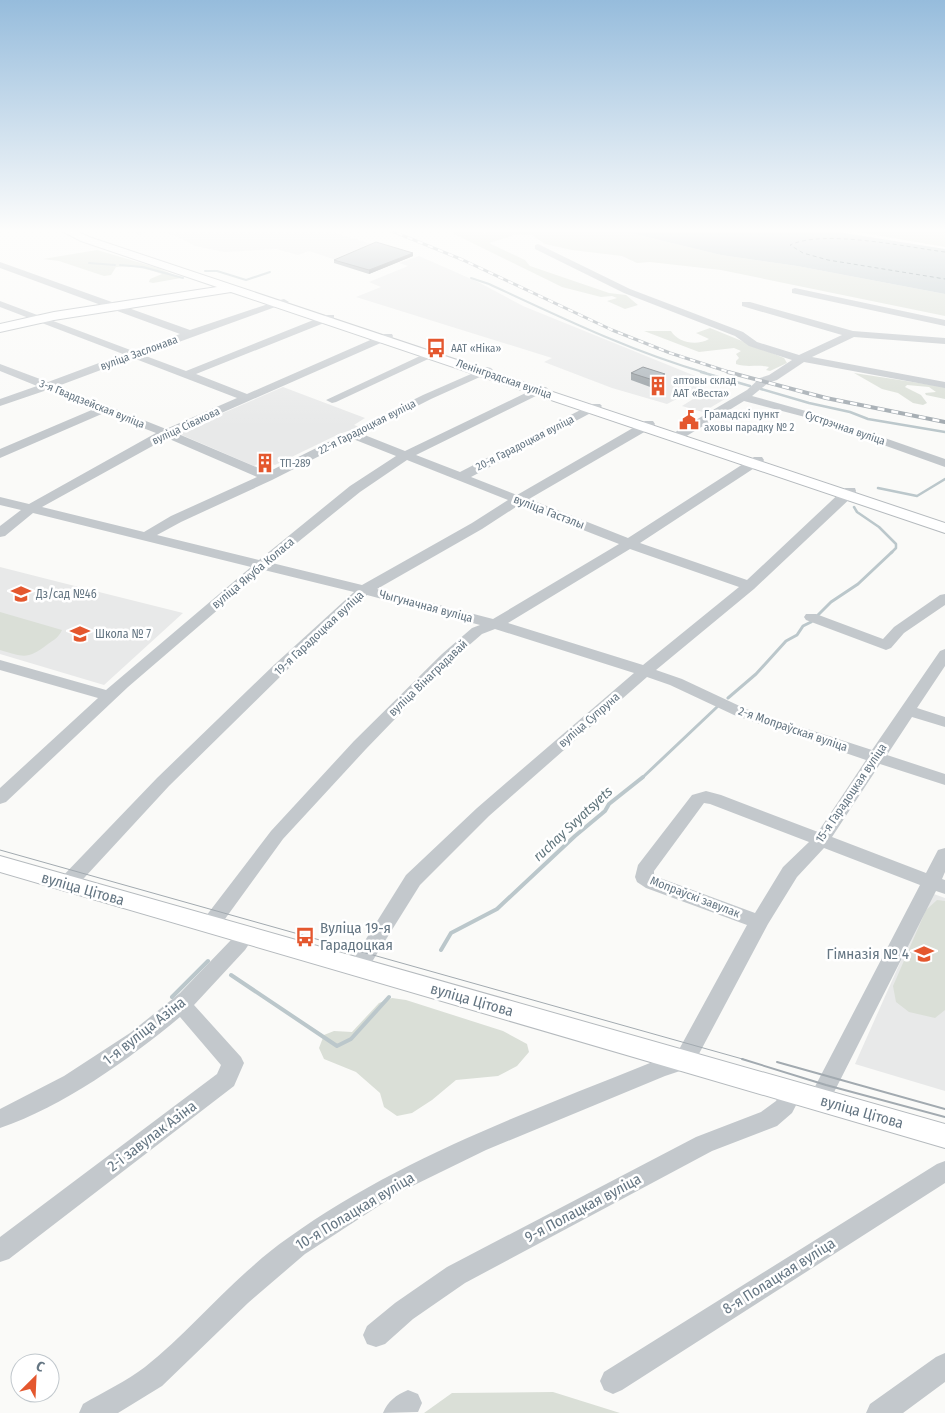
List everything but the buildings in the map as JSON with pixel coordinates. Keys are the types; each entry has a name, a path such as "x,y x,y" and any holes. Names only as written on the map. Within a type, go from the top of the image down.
{"main road":[{"path":"0,328 40,319 192,295"},
{"name":"Ленінградская вуліца","path":"258,295 848,492 945,522"},
{"name":"Ленінградская вуліца","path":"848,492 945,528"},
{"name":"вуліца Цітова","path":"0,864 66,885 945,1136"}],"street":[{"path":"81,295 190,334"},
{"path":"637,295 739,334 753,344 801,359 945,385"},
{"path":"813,295 945,323"},
{"name":"вуліца Заслонава","path":"0,403 190,334 282,303"},
{"path":"0,304 248,398"},
{"path":"746,304 852,334 945,341"},
{"path":"187,374 328,318"},
{"path":"679,436 743,397 764,380 773,378 801,359 852,334"},
{"name":"вуліца Сівакова","path":"0,533 30,509 166,433 385,337"},
{"path":"332,400 433,354"},
{"name":"3-я Гвардзейская вуліца","path":"0,367 46,387 166,433 268,477"},
{"name":"22-я Гарадоцкая вуліца","path":"145,537 176,519 268,477 351,434 485,371"},
{"name":"вуліца Якуба Коласа","path":"0,798 108,696 261,565 356,489 406,455 540,390"},
{"name":"Сустрэчная вуліца","path":"743,397 809,416 945,463"},
{"name":"20-я Гарадоцкая вуліца","path":"460,478 594,408"},
{"path":"0,454 103,409"},
{"name":"19-я Гарадоцкая вуліца","path":"66,885 164,782 281,667 364,590 477,526 646,425"},
{"name":"вуліца Гастэлы","path":"351,434 669,559 749,586"},
{"name":"вуліца Вінаградавай","path":"210,925 277,835 360,745 447,657 477,631 506,619 630,543 755,461"},
{"name":"вуліца Супруна","path":"358,968 413,880 483,812 645,671 749,586 848,492"},
{"name":"Чыгуначная вуліца","path":"0,501 495,624 645,671"},
{"path":"815,619 886,645 899,630 945,598"},
{"name":"15-я Гарадоцкая вуліца","path":"684,1061 759,922 790,872 822,839 944,659"},
{"path":"0,665 108,696"},
{"name":"2-я Мопраўская вуліца","path":"645,671 676,682 740,712 945,780"},
{"path":"908,710 945,722"},
{"path":"0,777 18,780"},
{"name":"Мопраўскі завулак","path":"759,922 653,884 644,877 645,870 698,799 706,796 822,839"},
{"path":"822,839 939,884"},
{"path":"819,1100 939,884 945,854"},
{"name":"1-я вуліца Азіна","path":"0,1119 47,1098 124,1051 181,1004 238,945 245,935"},
{"name":"2-і завулак Азіна","path":"0,1251 226,1080 233,1064 181,1004"},
{"name":"10-я Полацкая вуліца","path":"93,1413 153,1376 196,1338 239,1295 296,1246 392,1185 478,1143 658,1069 684,1061"},
{"name":"9-я Полацкая вуліца","path":"376,1335 404,1311 456,1276 704,1144 769,1119 784,1107 792,1092"},
{"name":"8-я Полацкая вуліца","path":"613,1381 945,1171"},
{"path":"880,1413 945,1366"}],"shaded area":[{"path":"361,295 502,295 523,306 710,382 667,404 612,388 544,362 552,358 356,297"},
{"path":"593,295 626,295 638,305 625,309 607,301 617,298 612,296 601,297"},
{"path":"842,295 945,295 945,316"},
{"path":"710,328 784,358 787,363 770,371 766,370 769,367 740,365 736,364 739,358 736,354 741,351 734,348 699,352 644,331 671,331 683,341 694,343 709,339 696,333"},
{"path":"854,373 945,387 945,399 926,395 925,393 936,392 929,387 907,385 905,387 921,395 927,403 923,405 913,403 898,393 882,389"},
{"path":"283,387 365,418 354,425 360,427 339,434 275,465 264,461 254,466 177,433"},
{"path":"709,389 730,396 703,412 682,406"},
{"name":"Школа № 7","path":"0,567 183,613 104,685 0,654"},
{"path":"0,612 62,630 56,638 30,655 25,656 0,650"},
{"name":"Гімназія № 4","path":"931,893 945,898 945,1091 855,1064"},
{"path":"937,900 945,901 945,1010 935,1018 909,1012 896,1002 893,986 926,910"},
{"path":"392,998 406,1000 503,1031 527,1044 529,1052 517,1066 498,1076 456,1080 432,1100 412,1113 397,1116 384,1107 380,1093 356,1072 324,1059 319,1048 324,1035 334,1031 352,1032 379,1003"},
{"path":"553,1392 620,1413 424,1413 452,1393"}],"waterway":[{"path":"513,295 623,344 706,373"},
{"path":"701,372 750,386"},
{"path":"761,389 809,403 850,412 868,419 945,432"},
{"name":"ruchay Svyatsyets","path":"878,488 917,496 945,479"},
{"name":"ruchay Svyatsyets","path":"854,507 857,512 879,527 896,544 896,548 892,552"},
{"name":"ruchay Svyatsyets","path":"728,698 756,674 786,641 797,635 803,626 811,622 831,602 858,584 892,552"},
{"name":"ruchay Svyatsyets","path":"642,778 717,707"},
{"name":"ruchay Svyatsyets","path":"441,950 451,933 497,909 575,836 605,811 609,804 643,777"},
{"path":"172,997 208,961"},
{"name":"ruchay Svyatsyets","path":"231,975 337,1046 351,1039 389,997"}],"tram line":[{"path":"0,850 746,1060"},
{"path":"742,1059 826,1085 945,1117"},
{"path":"777,1062 945,1109"}],"railway":[{"path":"537,295 612,330 670,353 732,373"},
{"path":"728,372 826,398 945,422"}],"place":[{"name":"ААТ «Ніка»","path":"436,348"},
{"name":"аптовы склад ААТ «Веста»","path":"658,386"},
{"name":"Грамадскі пункт аховы парадку № 2","path":"689,420"},
{"name":"ТП-289","path":"265,463"},
{"name":"Дз/сад №46","path":"21,594"},
{"name":"Школа № 7","path":"80,634"},
{"name":"Вуліца 19-я Гарадоцкая","path":"305,937"},
{"name":"Гімназія № 4","path":"924,954"}]}
